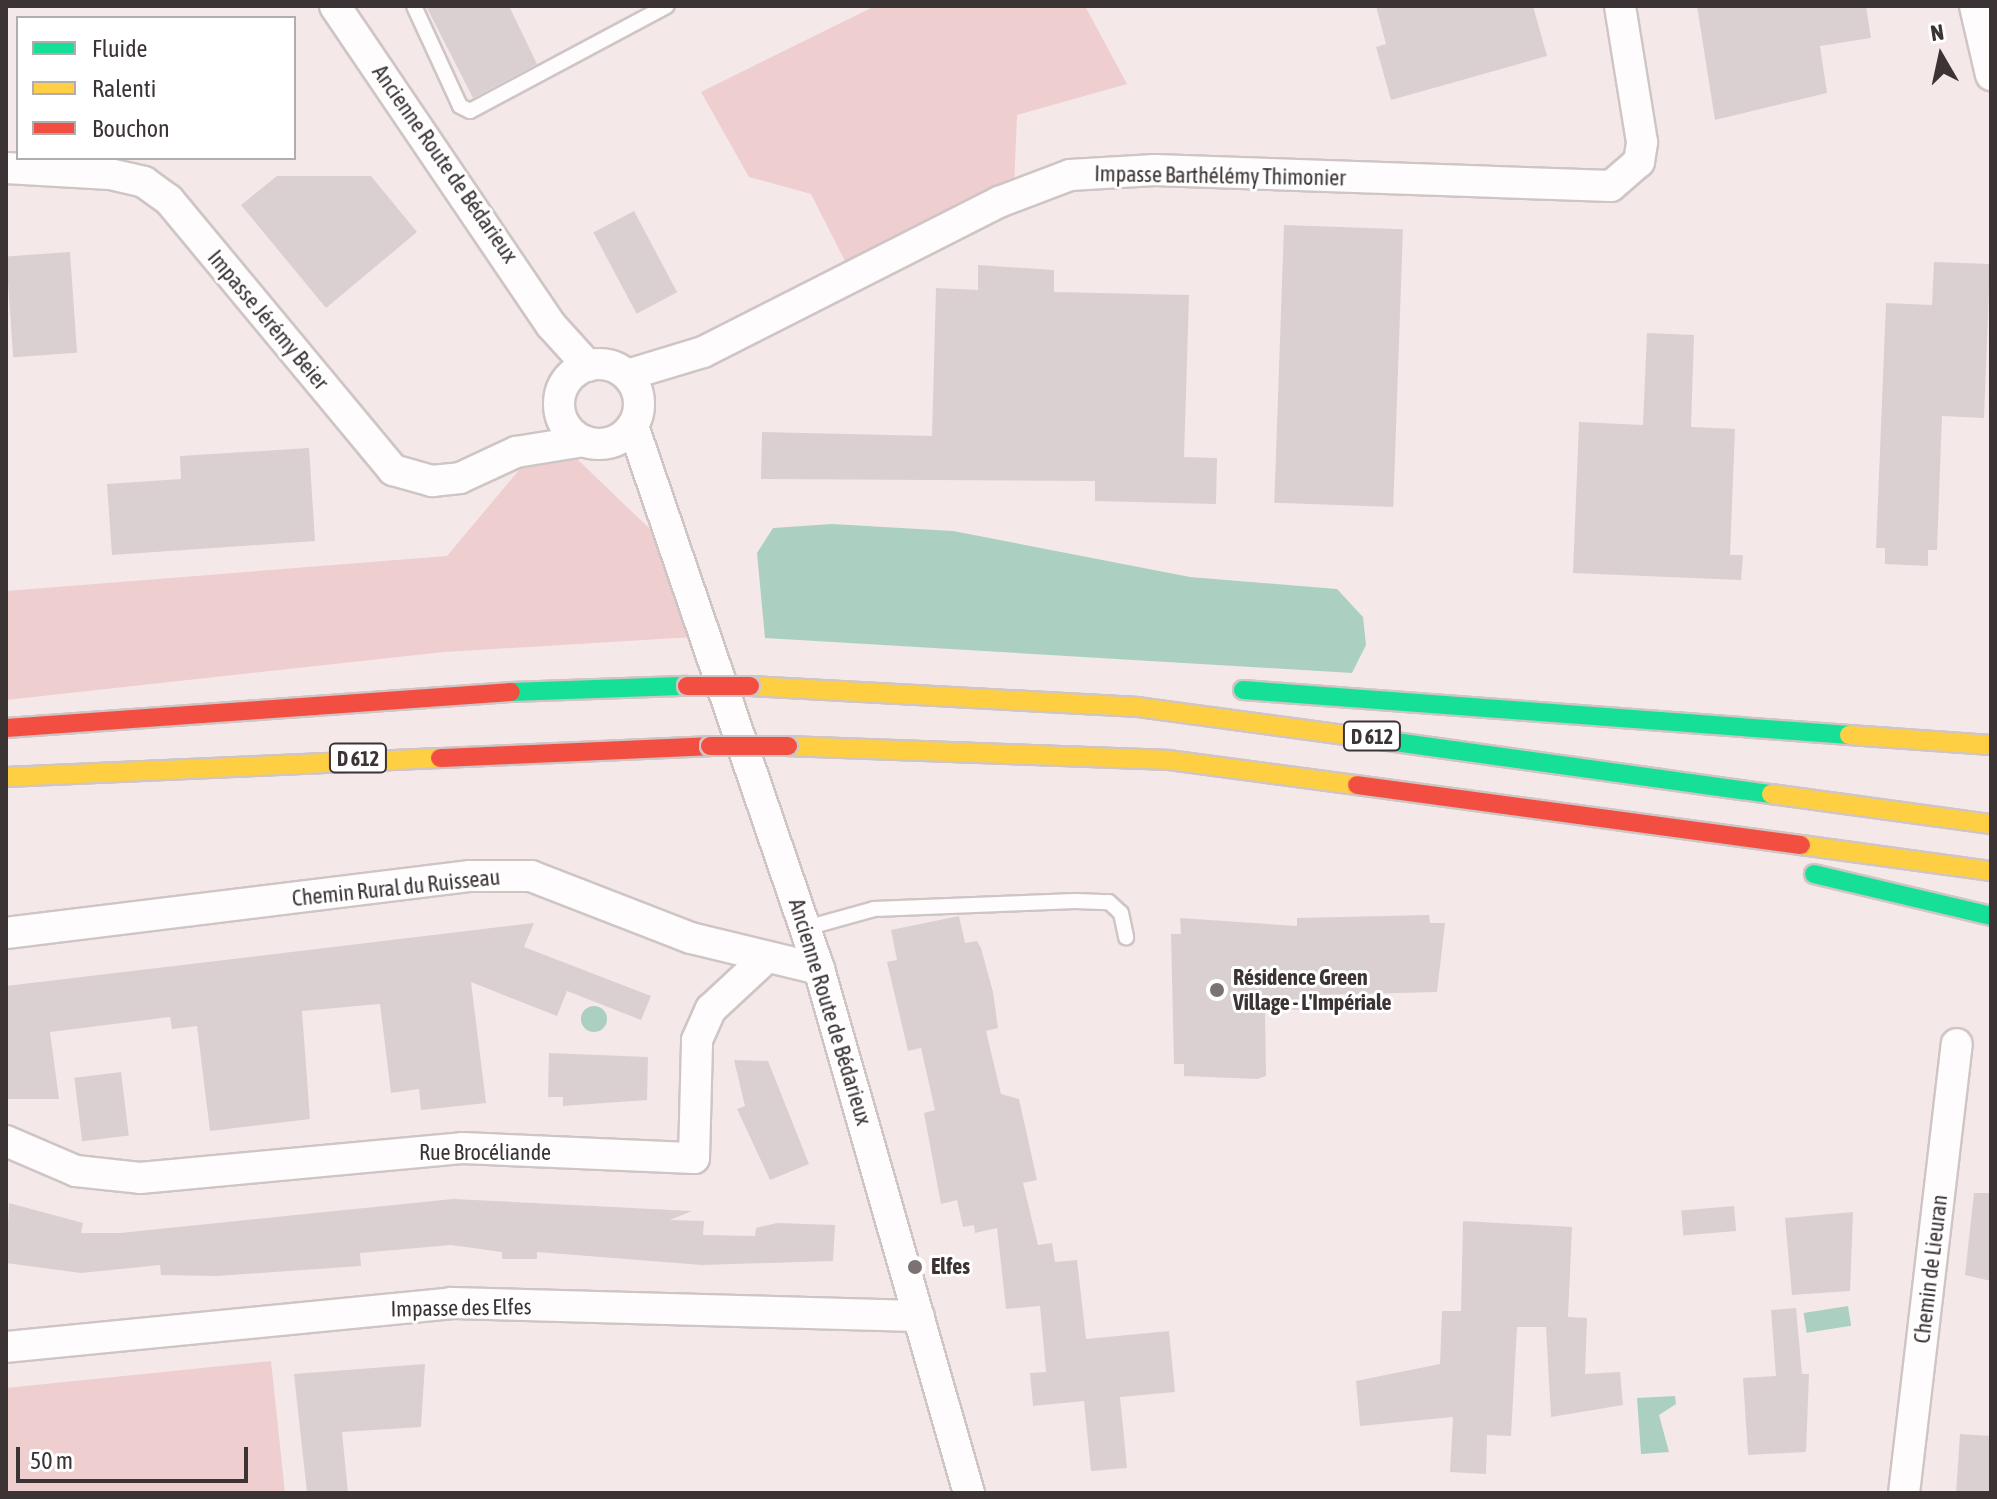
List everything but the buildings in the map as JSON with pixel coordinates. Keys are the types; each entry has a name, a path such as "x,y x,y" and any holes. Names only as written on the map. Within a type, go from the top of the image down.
{"highway":[{"path":"807,687 924,674"},
{"name":"D 612","path":"6,728 436,694 687,686 807,687 1138,707 1319,727 1991,824"},
{"path":"1215,688 1991,745"},
{"name":"D 612","path":"6,777 710,746 1093,753 1544,807 1991,871"},
{"path":"1544,807 1730,858"},
{"path":"1789,869 1991,916"}],"street":[{"name":"Ancienne Route de Bédarieux","path":"335,6 551,325 588,366"},
{"name":"Impasse Barthélémy Thimonier","path":"627,375 703,352 999,202 1070,175 1155,170 1611,186 1630,175 1642,142 1620,6"},
{"path":"1975,6 1991,75"},
{"name":"Impasse Jérémy Beier","path":"6,168 110,174 144,182 169,200 393,470 432,481 460,478 516,452 590,443 636,420"},
{"name":"Ancienne Route de Bédarieux","path":"551,325 561,399 590,443 634,478 670,538"},
{"name":"Impasse Barthélémy Thimonier","path":"636,420 703,352"},
{"path":"588,366 627,375"},
{"name":"Impasse Jérémy Beier","path":"516,452 588,366"},
{"name":"Ancienne Route de Bédarieux","path":"627,375 636,420 670,538 819,969 969,1493"},
{"name":"Chemin Rural du Ruisseau","path":"6,933 471,876 531,876 691,938 819,969"},
{"name":"Rue Brocéliande","path":"6,1141 76,1171 140,1178 462,1148 694,1158 697,1040 711,1009 767,957"},
{"name":"Chemin de Lieuran","path":"1904,1493 1957,1044"},
{"name":"Impasse des Elfes","path":"6,1347 451,1303 919,1316"}],"lane":[{"path":"414,6 460,106 470,111 667,6"},
{"path":"806,928 874,909 1075,901 1109,902 1121,913 1126,937"}],"shaded area":[{"path":"875,6 1085,6 1127,84 1017,115 1014,188 848,267 811,194 749,177 701,92"},
{"path":"550,433 650,529 693,637 444,652 6,700 6,591 447,556"},
{"path":"832,524 953,531 1190,577 1337,589 1363,617 1366,645 1352,673 765,638 757,553 773,528"},
{"path":"594,1006 603,1010 607,1019 603,1028 594,1032 585,1028 581,1019 585,1010"},
{"path":"1848,1306 1851,1326 1807,1333 1804,1313"},
{"path":"271,1361 285,1493 6,1493 6,1388"},
{"path":"1675,1396 1676,1404 1659,1415 1669,1452 1641,1454 1637,1398"}],"traffic: fast":[{"path":"511,692 687,686"},
{"path":"1243,690 1849,735"},
{"path":"1359,737 1771,794"},
{"path":"1814,874 1991,916"}],"traffic: slow":[{"path":"750,686 1138,707 1359,737"},
{"path":"1849,735 1991,745"},
{"path":"788,746 1169,760 1357,785"},
{"path":"6,777 440,758"},
{"path":"1771,794 1991,824"},
{"path":"1801,845 1991,871"}],"traffic: jam":[{"path":"687,686 750,686"},
{"path":"6,728 511,692"},
{"path":"440,758 710,746"},
{"path":"710,746 788,746"},
{"path":"1357,785 1801,845"}],"place":[{"name":"Résidence Green Village - L'Impériale","path":"1217,990"},
{"name":"Elfes","path":"915,1267"}]}
